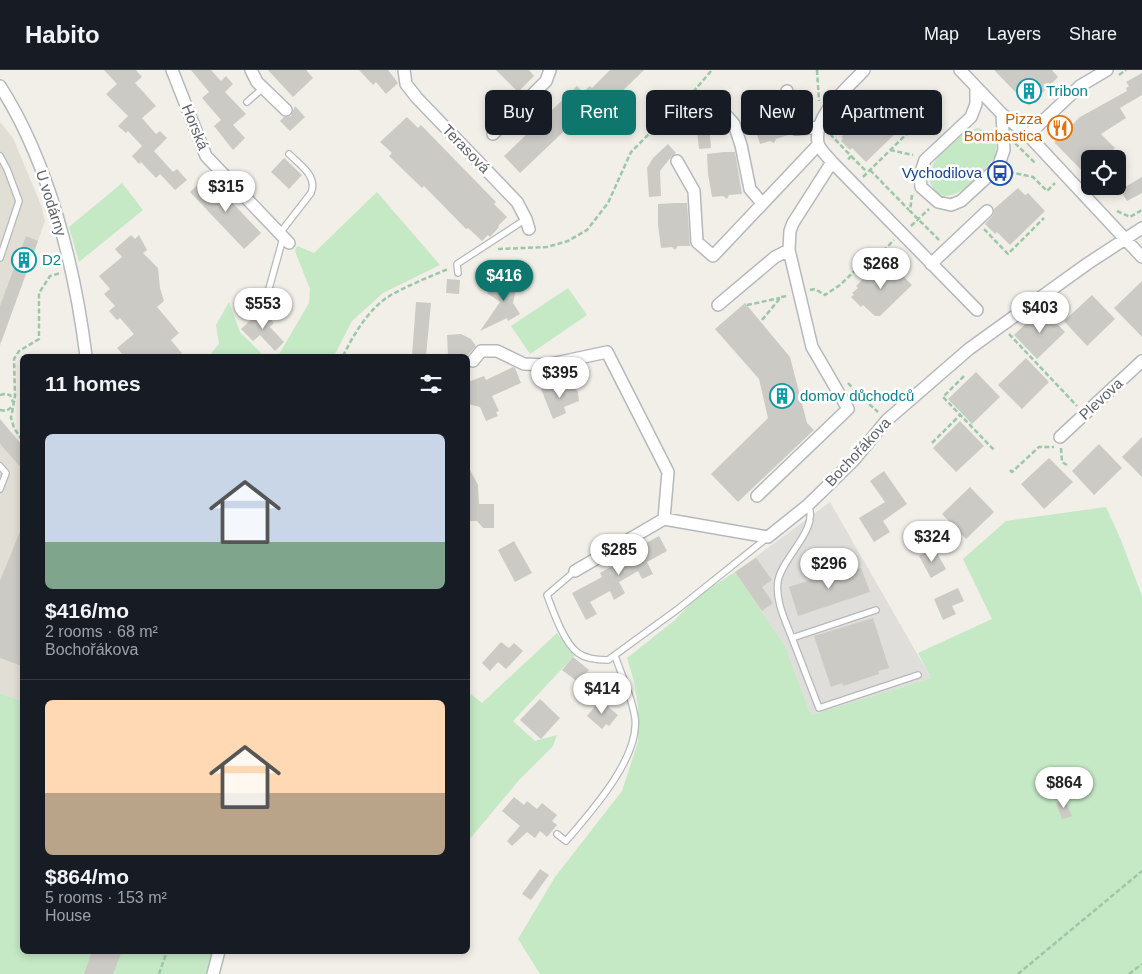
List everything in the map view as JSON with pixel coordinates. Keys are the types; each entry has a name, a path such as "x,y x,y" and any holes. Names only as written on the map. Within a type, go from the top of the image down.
{"street":[{"name":"Horská","path":"172,70 206,156 284,238"},
{"path":"251,70 257,82 286,110"},
{"name":"Terasová","path":"404,70 406,84 417,98 517,202 527,224"},
{"path":"537,90 546,81 550,70"},
{"path":"846,90 864,70"},
{"path":"960,70 1002,114 1028,136 1081,192"},
{"path":"1028,136 1080,86 1107,70"},
{"name":"U vodárny","path":"0,86 16,111 58,220 82,320 86,354"},
{"path":"976,88 976,104 971,117 925,160 920,175 921,187 938,202 951,205 961,201 998,167 1004,150 1002,114"},
{"path":"731,121 736,131 750,189 762,202"},
{"path":"677,161 694,191 697,242 713,256 762,202 818,145 823,123"},
{"path":"813,128 822,128"},
{"path":"818,145 836,166 977,310"},
{"path":"757,496 848,409 812,347 789,250 790,231 793,223 836,166"},
{"path":"1084,195 1142,257"},
{"path":"931,264 987,211"},
{"name":"Bochořákova","path":"768,537 808,504 853,461 887,420 969,349 1002,324 1142,228"},
{"path":"718,305 775,257 789,250"},
{"path":"472,360 481,351 497,351 524,364 546,365 607,352 668,472 664,519"},
{"name":"Plevova","path":"1060,437 1142,360"},
{"path":"575,570 664,519 768,537"},
{"path":"213,974 218,954"}],"lane":[{"path":"247,102 263,88"},
{"path":"265,303 284,238 314,186 313,178 289,154"},
{"path":"0,156 19,201 0,258"},
{"path":"458,273 457,264 527,224"},
{"path":"0,466 6,473 0,489"},
{"path":"808,504 811,510 810,523 778,578 779,600 819,708 918,675"},
{"path":"575,570 547,595 562,632 578,653 596,660 608,660 678,610 768,537"},
{"path":"792,638 876,610"},
{"path":"557,834 566,841 600,800 628,755 634,735 635,719 628,693 614,656"}],"path":[{"path":"477,252 504,248 546,247 568,241 587,230 608,203 631,152 652,131 669,120 712,70"},
{"path":"817,70 820,107 823,111"},
{"path":"822,128 910,210 947,248"},
{"path":"855,185 905,135"},
{"path":"1010,137 1040,168"},
{"path":"890,150 918,156"},
{"path":"836,166 851,156"},
{"path":"1001,170 1033,177 1046,191 1054,182 1061,189"},
{"path":"910,210 913,195"},
{"path":"815,289 825,295 833,290 863,263 880,254 932,206"},
{"path":"976,221 1008,254 1044,218"},
{"path":"344,354 352,338 370,314 389,296 457,264"},
{"path":"20,436 12,422 15,396 13,364 15,356 19,351 39,339 39,293 50,276 61,273"},
{"path":"807,281 810,290"},
{"path":"747,305 781,298"},
{"path":"762,320 776,304"},
{"path":"1002,324 1085,415"},
{"path":"964,376 943,397 994,451"},
{"path":"846,381 884,417"},
{"path":"0,395 10,396 13,404"},
{"path":"0,410 8,410 13,404"},
{"path":"932,443 960,415"},
{"path":"1060,437 1062,462 1067,466"},
{"path":"1018,974 1142,871"},
{"path":"159,974 166,954"},
{"path":"1129,974 1142,964"}],"shaded area":[{"path":"0,122 13,138 41,205 45,221 0,346"},
{"path":"0,444 20,467 20,700 0,693"},
{"path":"830,502 931,678 811,715 785,646 735,572"}],"green space":[{"path":"978,128 988,133 994,139 996,153 994,158 974,181 956,194 947,196 939,194 929,179 929,172 934,163 963,134"},
{"path":"122,183 143,210 79,262 69,227"},
{"path":"377,192 440,265 383,293 352,321 335,354 279,354 309,303 310,289 295,251 297,246 314,253"},
{"path":"568,288 587,315 530,354 511,326"},
{"path":"229,302 240,332 262,354 211,354 219,344 216,325"},
{"path":"1106,507 1121,540 1142,596 1142,974 540,974 518,939 555,877 622,791 638,742 638,707 634,681 627,658 675,620 698,596 735,572 785,646 811,715 931,678 918,653 992,619 963,559 1006,521"},
{"path":"557,633 575,655 513,721 535,741 557,735 553,746 520,779 470,839 470,694 482,703"},
{"path":"0,693 20,700 20,954 211,954 208,974 0,974"}],"building":[{"path":"104,70 136,70 142,77 135,83 156,106 142,118 156,134 160,131 167,138 154,151 173,172 177,169 187,180 175,190 160,174 156,178 141,162 139,164 132,156 142,146 128,131 126,133 118,126 128,116 106,94 117,84"},
{"path":"191,70 211,70 221,81 226,76 233,84 225,92 246,114 233,125 245,138 233,150 214,126 221,120 202,98 209,92"},
{"path":"268,70 306,70 313,78 293,97"},
{"path":"359,70 388,70 398,83 386,94 376,82 373,85"},
{"path":"496,70 529,70 534,76 520,90 516,90"},
{"path":"610,70 644,70 624,90 585,90 590,86 592,88"},
{"name":"Tribon","path":"994,70 1052,70 1058,77 1029,106"},
{"path":"1142,73 1142,95 1120,108 1126,118 1101,134 1115,148 1113,150 1081,150 1081,170 1054,142 1061,135 1052,126 1064,115 1073,124 1080,117 1127,91 1126,88 1129,86 1126,82"},
{"path":"577,86 581,90 573,90"},
{"path":"562,100 562,133 520,173 504,156 526,135 552,135 552,110"},
{"path":"295,106 305,117 290,131 280,121 284,117 291,116"},
{"path":"407,117 418,128 421,125 496,202 494,204 507,217 490,237 488,235 482,241 468,228 466,229 424,186 422,188 389,156 392,153 380,142"},
{"path":"698,135 710,135 711,148 699,149"},
{"path":"757,135 788,135 776,139 774,143 770,141 760,144"},
{"path":"843,135 894,135 866,162 852,148 850,150 841,141 843,138 841,137"},
{"path":"668,144 676,153 660,171 661,196 649,197 647,168 653,158"},
{"path":"735,152 742,194 729,195 727,199 723,196 712,197 708,174 707,154"},
{"path":"284,158 302,175 289,189 271,172"},
{"path":"207,176 261,233 244,249 190,192"},
{"path":"1142,177 1142,193 1127,201 1123,195 1126,195 1126,186"},
{"path":"1018,188 1025,195 1028,193 1045,211 1010,245 997,232 995,234 985,224 994,214 994,209"},
{"path":"687,203 690,246 678,246 675,250 672,247 661,248 658,204"},
{"path":"131,235 135,239 139,235 147,250 143,253 158,268 160,288 164,301 157,307 179,333 171,340 182,354 122,354 117,348 134,334 120,318 117,320 109,311 115,306 104,294 110,289 99,276 122,257 115,249"},
{"path":"26,236 38,241 0,342 0,306"},
{"path":"885,261 898,275 900,273 912,285 880,316 875,316 863,305 861,307 851,297 854,295 852,293 858,288 856,286 872,270 873,272"},
{"path":"499,276 518,280 513,303 520,314 508,321 507,318 480,331 500,302 487,293 496,289"},
{"path":"447,279 460,280 459,294 446,293"},
{"path":"1142,281 1142,337 1114,308"},
{"path":"1092,295 1115,319 1087,346 1064,321"},
{"path":"416,302 431,303 426,354 412,354"},
{"name":"domov důchodců","path":"745,303 790,357 807,423 814,430 738,502 711,474 768,418 759,379 715,329"},
{"path":"1042,308 1065,332 1037,359 1014,335"},
{"path":"262,310 274,323 270,327 284,342 275,351 260,335 253,341 241,329"},
{"path":"461,334 471,339 476,346 469,354 448,354 447,335"},
{"path":"1026,358 1049,382 1022,409 998,385"},
{"path":"513,367 521,383 492,396 499,411 496,412 498,416 486,421 480,407 470,404 470,381 484,376 486,380"},
{"path":"976,372 1000,397 972,424 948,399"},
{"path":"572,383 578,392 579,401 564,407 566,413 553,419 541,389 554,384 557,390"},
{"path":"0,419 20,443 20,467 0,444"},
{"path":"960,421 984,446 956,472 933,448"},
{"path":"1142,437 1142,477 1122,457"},
{"path":"1099,444 1122,468 1094,495 1072,471"},
{"path":"1049,458 1073,482 1044,509 1021,484"},
{"path":"470,470 478,485 479,504 494,504 494,528 483,528 477,521 470,521"},
{"path":"884,471 907,504 883,521 890,532 874,542 859,518 885,502 870,481"},
{"path":"970,487 994,512 966,539 942,514"},
{"path":"20,531 20,665 0,658 0,581"},
{"path":"659,536 667,551 647,562 653,574 642,579 638,571 619,582 625,593 614,600 610,591 590,602 597,614 586,620 572,593 602,577 600,573 630,556 628,553"},
{"path":"514,541 532,573 515,582 498,550"},
{"path":"934,548 946,569 931,578 919,556"},
{"path":"756,558 772,580 762,587 773,603 762,611 735,572"},
{"path":"853,566 854,570 861,568 870,592 798,616 789,587"},
{"path":"958,588 964,601 952,606 956,614 943,620 934,599"},
{"path":"873,618 889,668 878,671 879,674 843,686 842,683 831,687 814,636"},
{"path":"501,642 509,648 514,643 523,651 506,669 498,662 490,671 482,663"},
{"path":"573,657 589,670 578,682 562,670"},
{"path":"540,699 560,718 541,739 520,720"},
{"path":"600,700 618,715 609,726 606,724 602,729 587,716"},
{"path":"514,797 524,805 527,801 537,809 542,803 557,815 552,821 557,825 547,837 540,831 535,838 527,832 512,846 507,841 520,826 502,811"},
{"path":"1065,799 1072,816 1062,819 1056,803"},
{"path":"540,869 549,875 531,900 522,894"},
{"path":"91,954 121,954 113,974 84,974"}],"place":[{"name":"Tribon","path":"1029,91"},
{"name":"Pizza Bombastica","path":"1060,128"},
{"name":"Vychodilova","path":"1000,173"},
{"name":"D2","path":"24,260"},
{"name":"domov důchodců","path":"782,396"}]}
